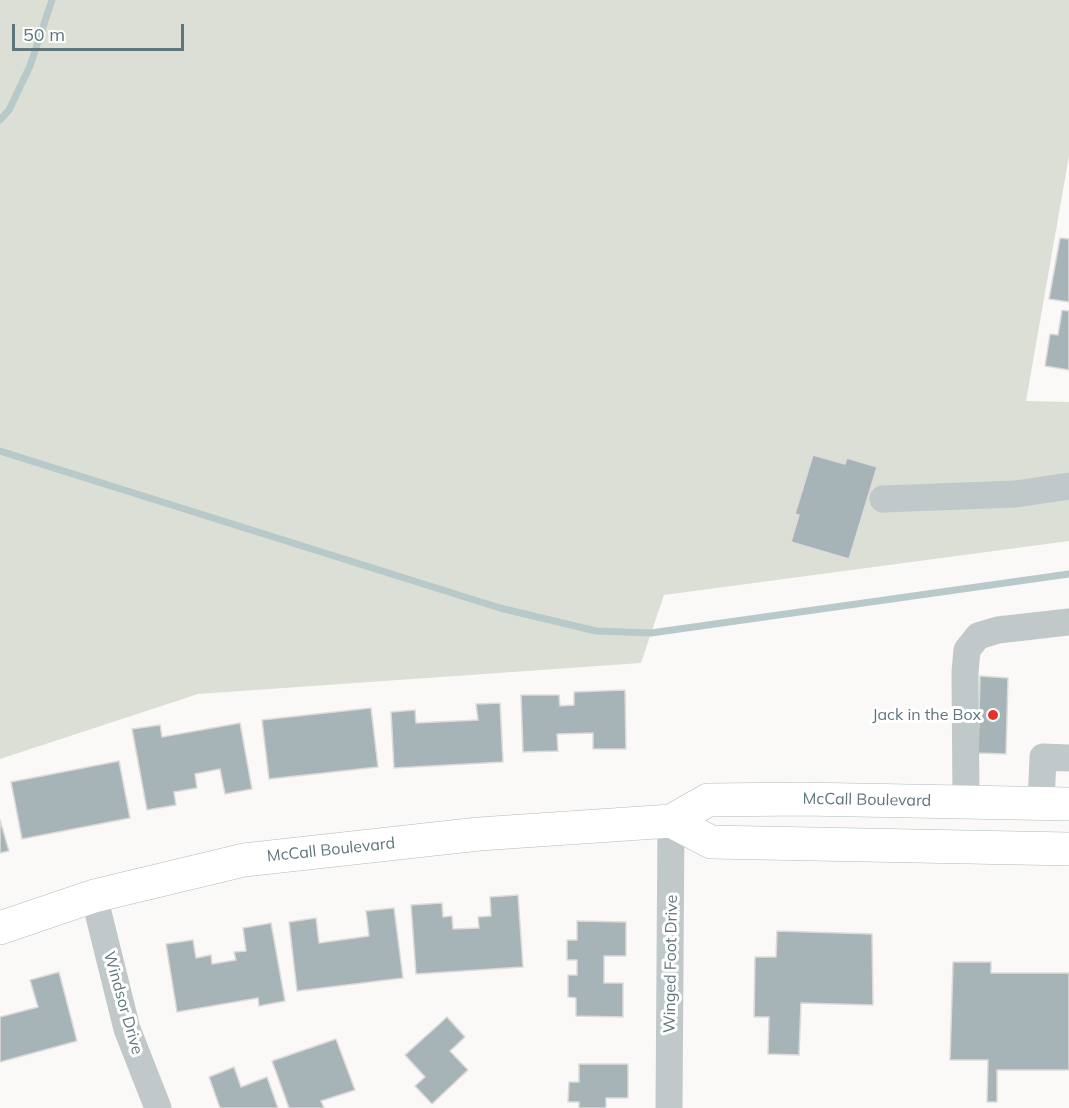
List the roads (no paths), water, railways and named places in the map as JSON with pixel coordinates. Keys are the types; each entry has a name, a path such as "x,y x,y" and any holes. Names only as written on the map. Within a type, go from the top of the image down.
{"main road":[{"name":"McCall Boulevard","path":"0,928 94,896 244,860 480,834 671,821 708,800 802,799 1055,804"},
{"path":"671,821 711,842 1069,849"}],"street":[{"path":"883,499 1016,494 1069,486"},
{"path":"966,802 964,672 967,650 978,636 998,630 1069,622"},
{"path":"1055,804 1043,757 1069,758"},
{"name":"Winged Foot Drive","path":"669,1108 671,821"},
{"name":"Windsor Drive","path":"94,896 127,1029 158,1108"}],"waterway":[{"path":"0,120 9,110 30,66 52,0"},
{"path":"0,451 500,608 596,631 651,633 1069,574"}],"place":[{"name":"Jack in the Box","path":"993,715"}]}
